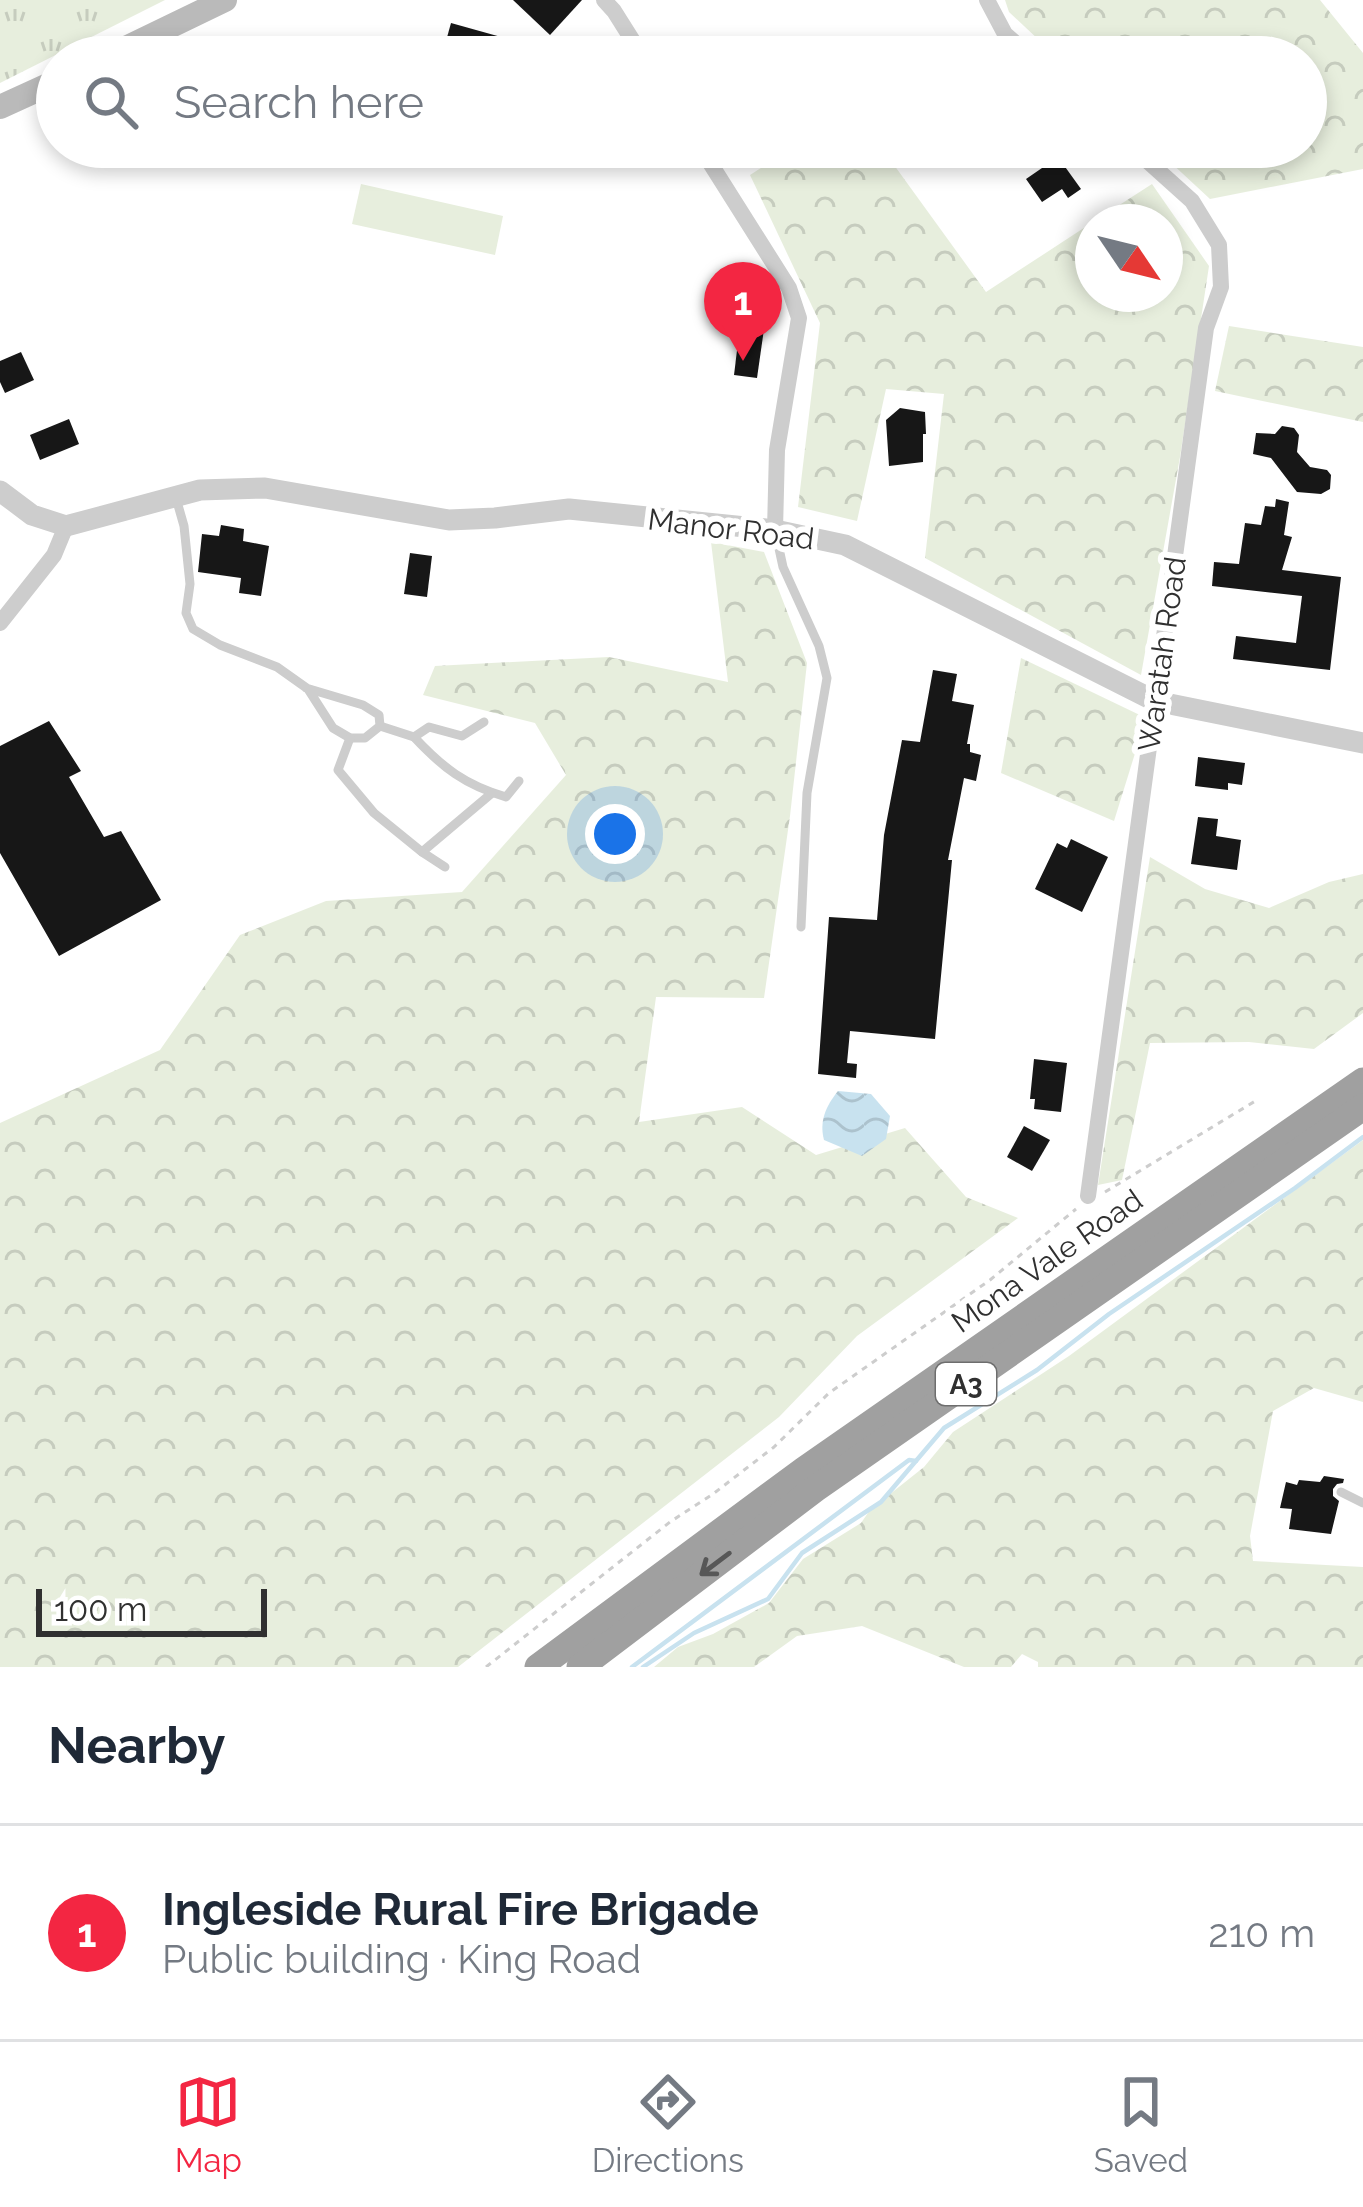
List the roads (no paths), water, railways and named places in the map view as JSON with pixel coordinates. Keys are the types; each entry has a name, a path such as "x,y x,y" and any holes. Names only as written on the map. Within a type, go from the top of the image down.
{"highway":[{"name":"Mona Vale Road","path":"538,1667 804,1470 1363,1081"},
{"name":"Mona Vale Road","path":"580,1667 815,1489 1363,1107"}],"main road":[{"path":"150,36 225,0"},
{"path":"0,107 36,91"}],"street":[{"path":"604,0 630,36"},
{"path":"987,0 1007,36"},
{"path":"713,168 789,289 799,318 777,449 775,530"},
{"name":"Waratah Road","path":"1084,1201 1206,328 1221,286 1219,244 1192,200 1156,168"},
{"name":"Manor Road","path":"66,526 200,490 265,488 449,520 569,509 775,530 845,545 1156,701 1363,743"},
{"path":"0,491 32,515 66,526 54,555 0,623"}],"lane":[{"path":"176,498 190,584 186,613 193,629 277,667 306,688 363,705 379,715 380,726"},
{"path":"775,530 783,568 819,646 827,679 807,794 801,927"},
{"path":"306,688 333,728 350,738 365,738 380,726"},
{"path":"414,737 429,724 462,736 484,722"},
{"path":"380,726 414,737 437,762 473,787 506,797 519,781"},
{"path":"350,738 338,770 374,813 445,867"},
{"path":"422,852 492,793"},
{"path":"1341,1492 1363,1503"}],"water":[{"path":"838,1091 871,1094 890,1116 886,1139 862,1156 824,1140 825,1114"}],"waterway":[{"path":"643,1667 694,1633 768,1599 802,1553 881,1502 944,1428 1037,1370 1109,1314 1363,1137"},
{"path":"632,1667 909,1460 916,1461"}],"place":[{"name":"Ingleside Rural Fire Brigade","path":"743,361"}]}
